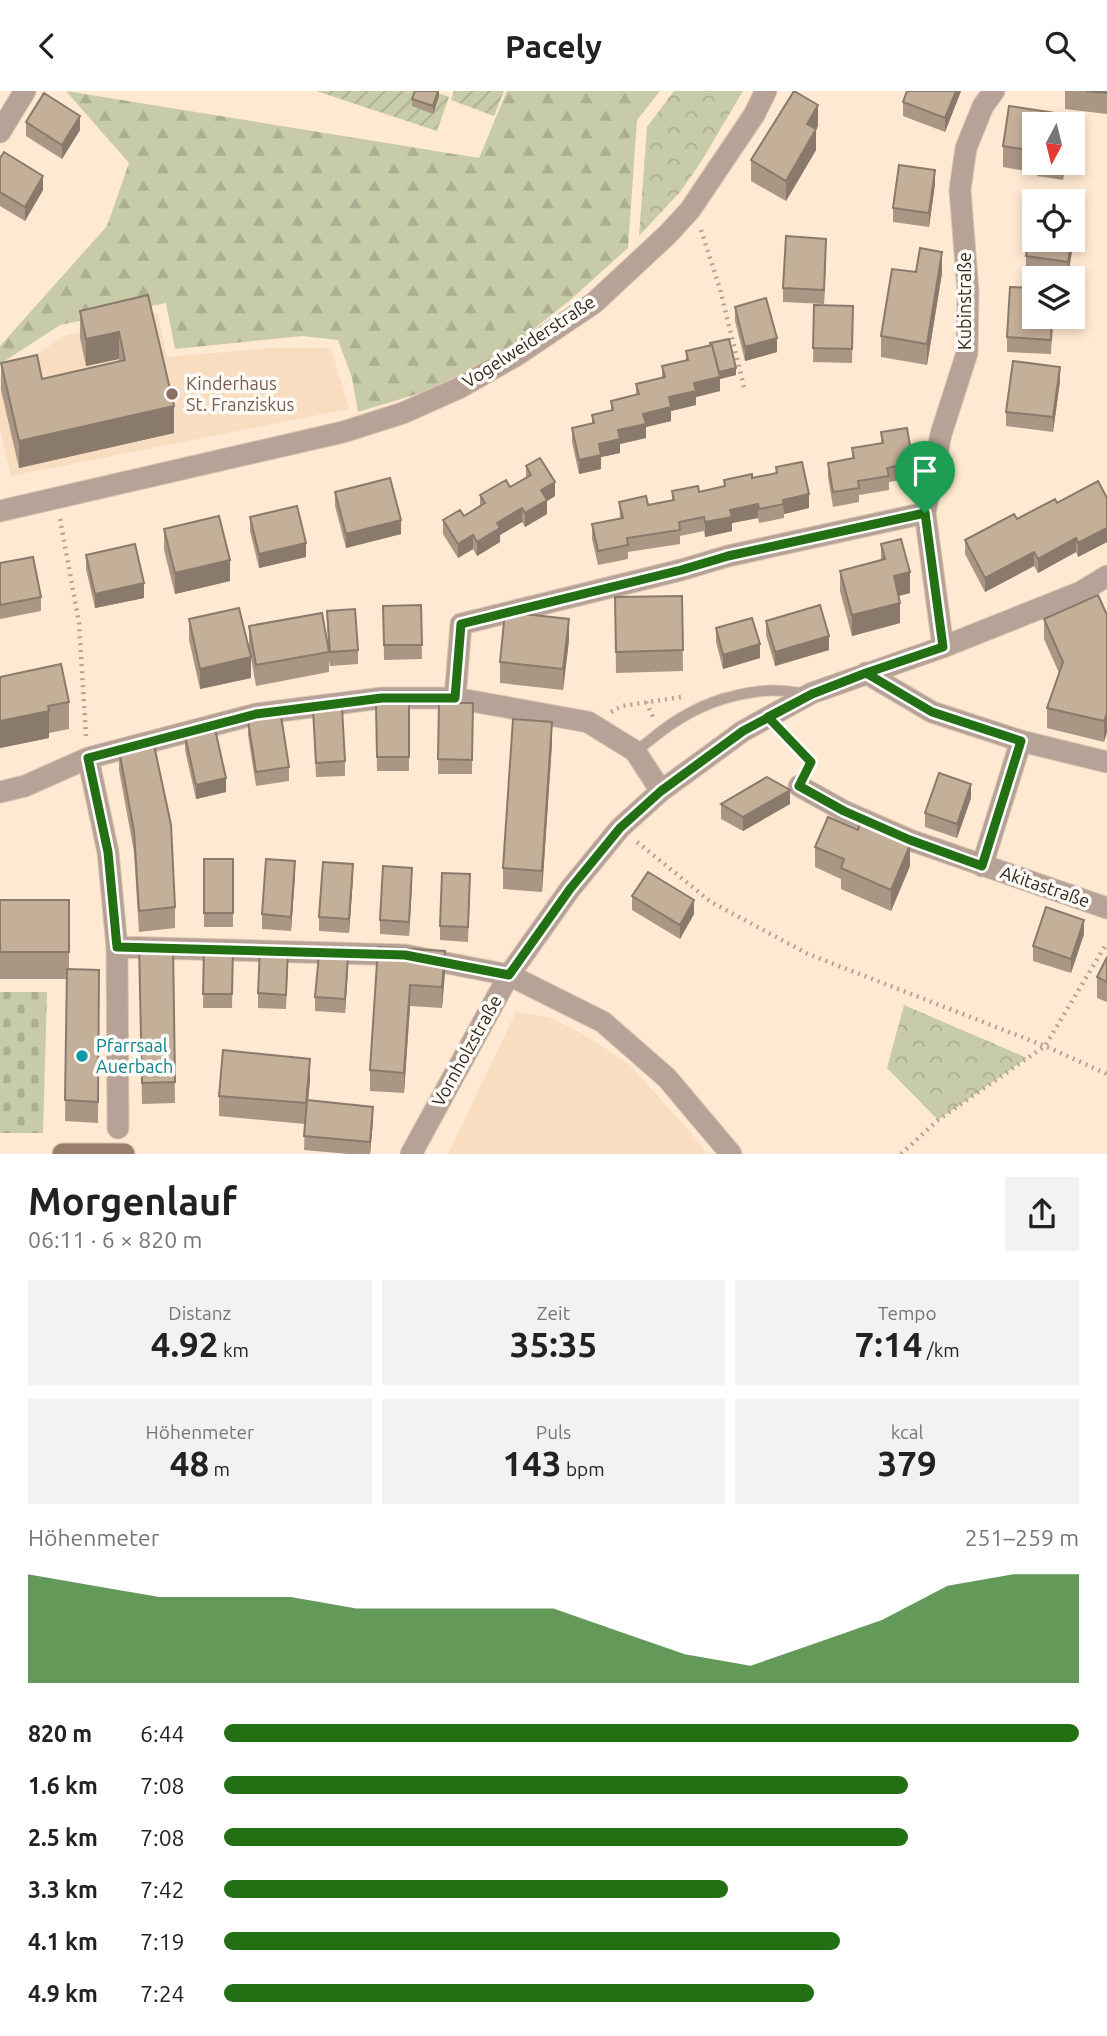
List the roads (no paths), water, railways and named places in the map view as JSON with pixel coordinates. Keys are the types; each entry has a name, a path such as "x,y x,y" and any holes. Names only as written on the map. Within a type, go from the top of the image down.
{"street":[{"path":"0,132 25,91"},
{"name":"Vogelweiderstraße","path":"0,512 343,432 403,413 459,388 517,355 594,303 668,234 690,210 754,115 766,91"},
{"name":"Kubinstraße","path":"943,647 925,513 941,434 967,353 968,291 960,190 966,148 983,106 994,91"},
{"path":"455,698 461,624 728,556 925,513"},
{"name":"Vornholzstraße","path":"411,1154 509,975 570,889 620,828 661,791 743,731 812,694 943,647 1081,592 1107,576"},
{"path":"866,673 932,712 1021,741 1107,762"},
{"path":"0,792 25,786 88,758 256,714 382,698 455,698 588,722 635,751 661,791"},
{"name":"Akitastraße","path":"982,866 1021,741"},
{"path":"88,758 108,852 117,947 118,1128"},
{"name":"Akitastraße","path":"799,786 844,811 910,840 1107,908"},
{"path":"117,947 405,955 509,975 603,1022 667,1079 731,1154"},
{"path":"62,1154 124,1154"}],"lane":[{"path":"635,751 652,741 672,723 713,701 764,690 812,694"}],"place":[{"name":"Kinderhaus St. Franziskus","path":"172,394"},
{"name":"Pfarrsaal Auerbach","path":"82,1056"}]}
